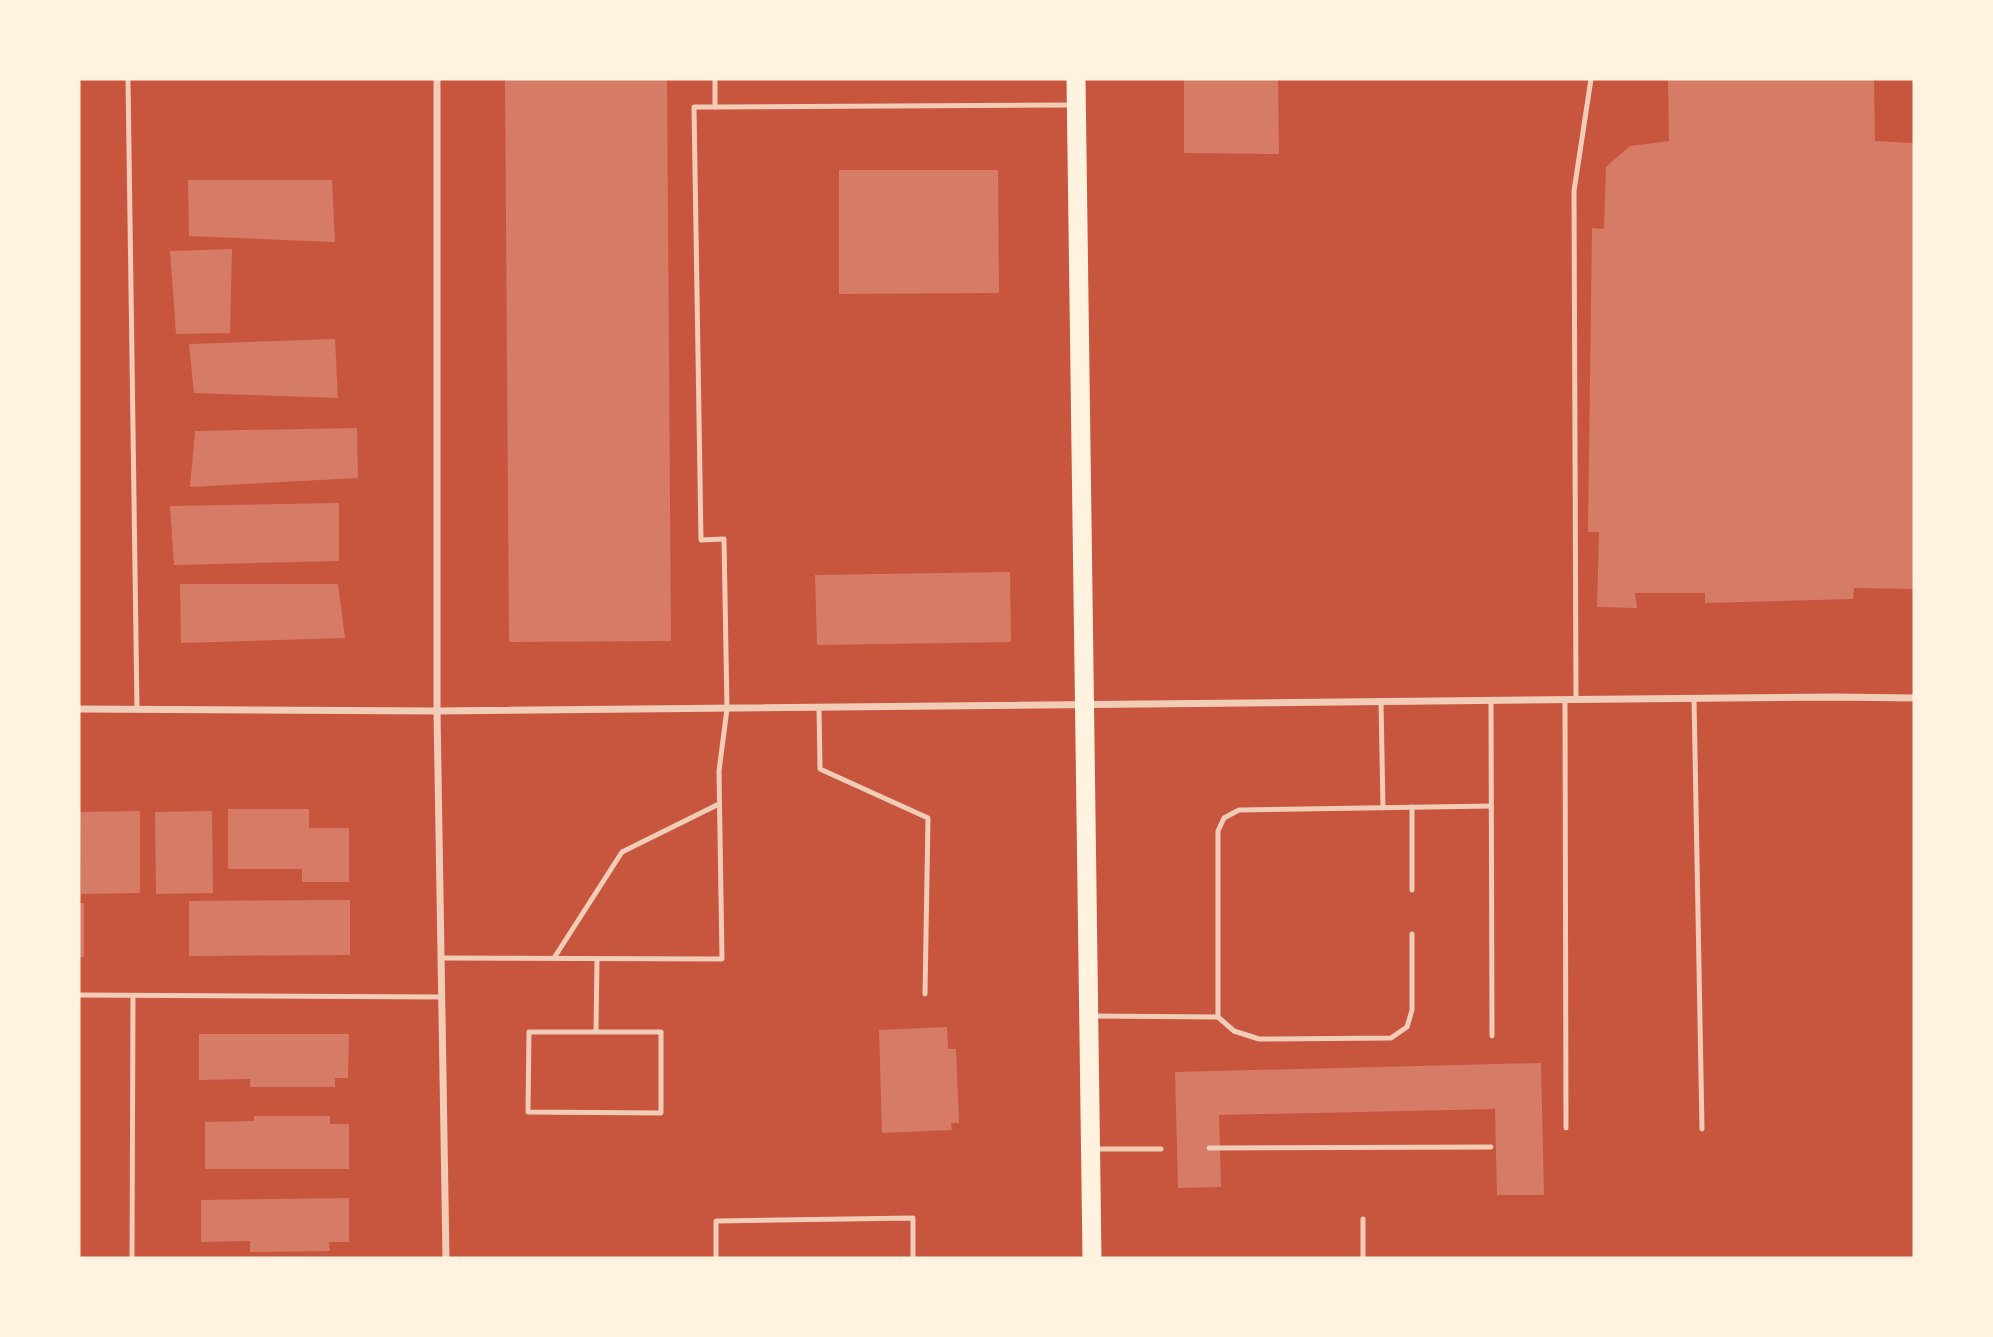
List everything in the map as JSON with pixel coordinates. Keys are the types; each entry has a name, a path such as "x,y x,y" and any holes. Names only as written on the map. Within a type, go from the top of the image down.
{"highway":[{"path":"1076,79 1092,1258"}],"street":[{"path":"437,79 438,711 446,1258"},
{"path":"79,709 438,711 1914,698"}],"lane":[{"path":"128,79 137,709"},
{"path":"715,79 715,107"},
{"path":"1576,700 1574,191 1591,79"},
{"path":"441,958 722,959 719,771 727,709 724,539 701,540 694,107 1077,105"},
{"path":"1694,698 1702,1129"},
{"path":"1565,700 1566,1128"},
{"path":"1491,701 1492,1037"},
{"path":"1381,702 1383,808"},
{"path":"819,708 820,769 928,818 925,993"},
{"path":"554,958 622,852 719,803"},
{"path":"1218,1017 1218,831 1223,818 1239,810 1492,806"},
{"path":"1412,807 1412,890"},
{"path":"1089,1016 1218,1017 1234,1031 1259,1039 1391,1038 1407,1027 1412,1010 1412,934"},
{"path":"596,1032 597,959"},
{"path":"79,995 442,997"},
{"path":"132,1258 133,996"},
{"path":"529,1032 596,1032 661,1032 661,1113 528,1112 529,1032"},
{"path":"1209,1148 1491,1147"},
{"path":"1091,1149 1161,1149"},
{"path":"716,1258 716,1221 913,1218 913,1258"},
{"path":"1363,1219 1363,1258"}],"building":[{"path":"505,79 667,79 671,641 509,642"},
{"path":"1184,79 1278,79 1279,154 1184,153"},
{"path":"1668,79 1874,79 1875,141 1914,143 1914,589 1854,588 1853,599 1705,603 1705,593 1635,593 1637,608 1597,607 1599,532 1588,532 1592,228 1604,229 1606,167 1630,146 1669,141"},
{"path":"839,170 998,170 999,293 839,294"},
{"path":"188,180 332,180 335,242 189,236"},
{"path":"232,249 230,333 176,334 170,251"},
{"path":"335,339 338,398 194,393 189,344"},
{"path":"357,428 358,478 190,487 195,431"},
{"path":"339,503 339,561 174,565 170,506"},
{"path":"1010,572 1011,642 817,645 815,575"},
{"path":"180,584 338,584 345,638 181,643"},
{"path":"228,809 309,809 309,828 349,828 349,882 302,882 302,869 228,869"},
{"path":"140,811 140,893 81,894 80,812"},
{"path":"212,811 213,893 156,894 155,812"},
{"path":"350,900 350,955 189,956 189,901"},
{"path":"79,903 84,903 84,957 79,957"},
{"path":"947,1027 948,1049 956,1049 959,1123 951,1123 952,1130 882,1133 879,1030"},
{"path":"199,1034 349,1034 348,1078 335,1078 335,1087 250,1087 250,1079 199,1080"},
{"path":"1541,1063 1544,1195 1497,1195 1495,1109 1219,1115 1221,1187 1178,1188 1175,1072"},
{"path":"254,1116 330,1116 330,1124 349,1124 349,1169 205,1169 205,1122 254,1121"},
{"path":"349,1198 349,1242 329,1242 330,1251 250,1252 250,1241 201,1242 201,1200"}]}
